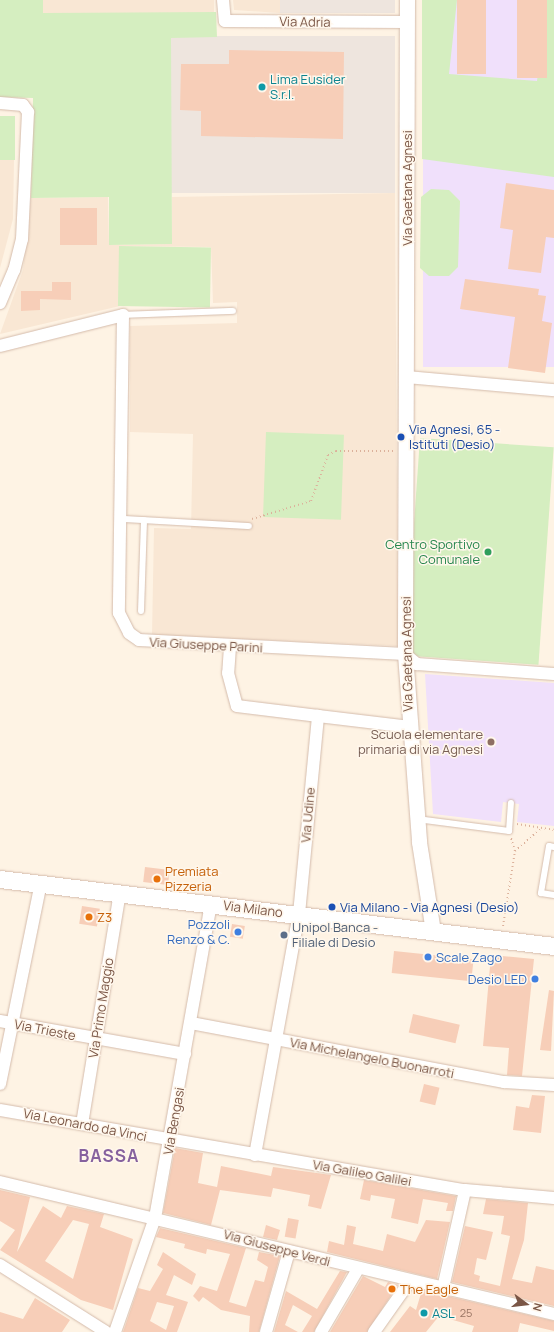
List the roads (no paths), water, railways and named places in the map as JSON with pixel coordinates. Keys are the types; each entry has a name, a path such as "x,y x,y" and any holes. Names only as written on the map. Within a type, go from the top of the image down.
{"main road":[{"name":"Via Milano","path":"0,879 433,930 554,946"}],"street":[{"name":"Via Adria","path":"223,0 225,21 406,22"},
{"name":"Via Gaetana Agnesi","path":"407,0 405,654 417,819 433,930"},
{"path":"0,103 26,106 25,220 18,258 0,303"},
{"path":"0,346 122,315"},
{"name":"Via Giuseppe Parini","path":"122,315 123,519 119,613 129,633 150,643 405,654 417,664 554,674"},
{"path":"407,377 554,390"},
{"path":"230,647 228,673 237,706 410,727"},
{"name":"Via Udine","path":"255,1155 299,914 318,716"},
{"path":"0,1084 6,1022 41,883"},
{"name":"Via Primo Maggio","path":"82,1124 120,893"},
{"name":"Via Bengasi","path":"115,1332 154,1218 171,1142 211,904"},
{"name":"Via Trieste","path":"6,1022 96,1040 185,1054"},
{"name":"Via Michelangelo Buonarroti","path":"191,1023 504,1082 554,1086"},
{"name":"Via Leonardo da Vinci","path":"0,1110 82,1124 171,1142"},
{"name":"Via Galileo Galilei","path":"171,1142 465,1190 554,1198"},
{"name":"Via Giuseppe Verdi","path":"0,1182 154,1218 410,1282 443,1288 554,1314"},
{"path":"443,1288 465,1190"},
{"path":"266,1332 289,1251"},
{"path":"0,1265 106,1332"},
{"path":"321,1332 358,1269"},
{"path":"374,1332 410,1282"}],"lane":[{"path":"122,315 232,311"},
{"path":"123,519 249,526"},
{"path":"141,611 144,520"},
{"path":"417,819 509,831 511,803"},
{"path":"554,847 549,846 541,893 554,895"}],"place":[{"name":"Lima Eusider S.r.l.","path":"262,87"},
{"name":"Via Agnesi, 65 - Istituti (Desio)","path":"401,437"},
{"name":"Centro Sportivo Comunale","path":"488,552"},
{"name":"Scuola elementare primaria di via Agnesi","path":"491,742"},
{"name":"Premiata Pizzeria","path":"157,879"},
{"name":"Via Milano - Via Agnesi (Desio)","path":"332,907"},
{"name":"Z3","path":"89,917"},
{"name":"Pozzoli Renzo & C.","path":"238,932"},
{"name":"Unipol Banca - Filiale di Desio","path":"284,935"},
{"name":"Scale Zago","path":"428,957"},
{"name":"Desio LED","path":"535,979"},
{"name":"The Eagle","path":"392,1289"},
{"name":"ASL","path":"424,1313"}],"district":[{"name":"BASSA","path":"109,1156"}]}
